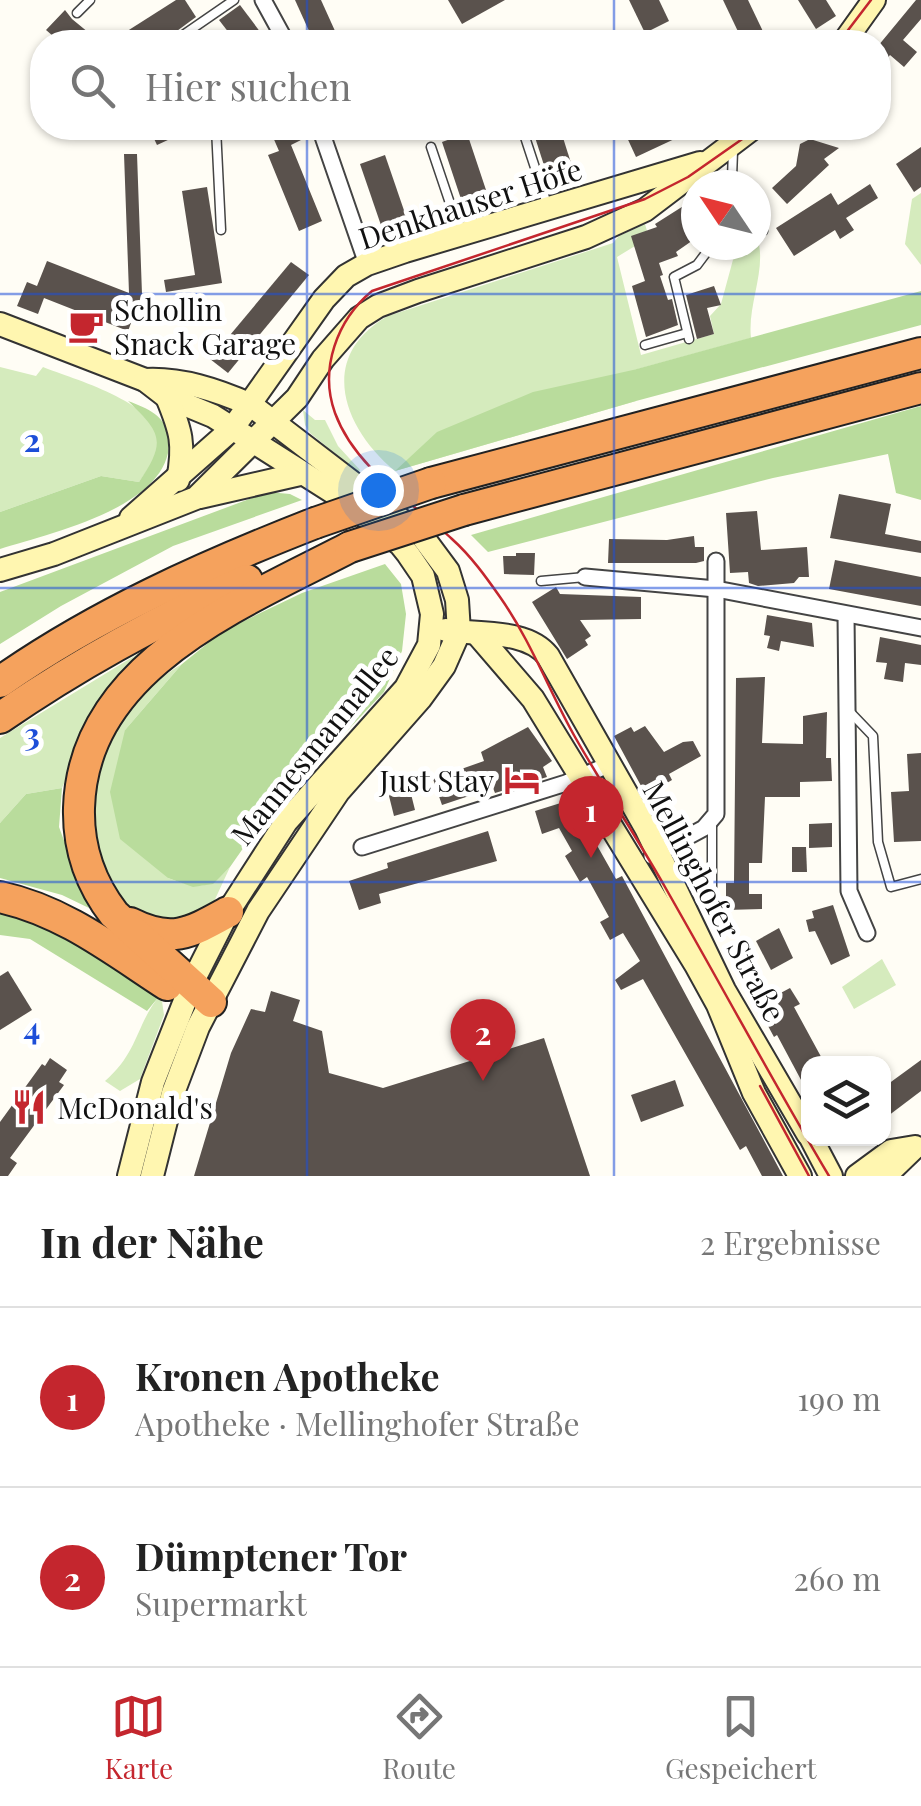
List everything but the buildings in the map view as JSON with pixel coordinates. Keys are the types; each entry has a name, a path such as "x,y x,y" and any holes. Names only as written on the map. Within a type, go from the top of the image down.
{"highway":[{"path":"0,682 112,614 205,566 315,523 431,483 921,353"},
{"path":"0,718 37,692 175,613 274,568 464,510 921,388"},
{"path":"197,994 114,914 86,864 79,823 80,782 92,742 112,705 154,662 225,612 350,546"},
{"path":"0,898 33,905 197,994"},
{"path":"114,914 150,933 173,936 192,932 228,912"}],"main road":[{"path":"853,30 874,0"},
{"name":"Denkhauser Höfe","path":"196,498 297,398 359,318 378,306 586,237 663,199 737,140"},
{"name":"Denkhauser Höfe","path":"116,530 178,480 232,429 324,299 346,276 367,264 460,234 708,160"},
{"path":"0,324 145,380 167,397 212,416 338,496 408,554 422,576 432,628 518,638 506,664"},
{"path":"145,380 168,379 226,394 251,405 422,536 448,571 469,634"},
{"path":"167,397 182,434 178,480"},
{"path":"0,570 196,498 300,474"},
{"name":"Mannesmannallee","path":"130,1176 153,1082 197,994 228,912 286,822 406,688 424,655 432,628"},
{"name":"Mellinghofer Straße","path":"469,634 506,664 583,776 718,1005 745,1071 800,1176"},
{"name":"Mannesmannallee","path":"152,1176 173,1093 198,1027 197,994 338,792 420,699 469,634"},
{"name":"Mellinghofer Straße","path":"518,638 534,642 548,656 658,853 724,990 801,1121"},
{"path":"745,1071 777,1104 816,1176"},
{"path":"857,1176 892,1151 918,1145"},
{"path":"885,1176 918,1145"},
{"name":"Mellinghofer Straße","path":"815,1146 831,1176"}],"street":[{"path":"264,0 280,30"},
{"path":"324,140 367,264"},
{"path":"635,864 712,822 716,814 716,562"},
{"path":"584,577 716,589 921,628"},
{"path":"846,615 849,891 866,933"},
{"path":"362,846 583,776 608,764"}],"lane":[{"path":"77,13 90,0"},
{"path":"190,30 234,0"},
{"path":"217,140 221,230"},
{"path":"526,140 548,208"},
{"path":"732,144 733,170"},
{"path":"431,147 460,234"},
{"path":"645,344 688,336 674,277 701,260"},
{"path":"541,581 584,577"},
{"path":"847,708 873,736 878,842 892,888 921,879"},
{"path":"712,822 712,911"}],"green space":[{"path":"921,193 921,265 905,244 912,199"},
{"path":"645,224 647,231 635,246 617,257 641,355 714,334 710,316 721,304 733,260 760,260 751,338 634,370 636,401 395,471 377,453 362,434 345,392 345,371 352,351 366,332 388,316 613,243"},
{"path":"921,291 921,325 395,471 437,432 533,392 633,370"},
{"path":"0,367 36,376 43,367 92,385 144,414 154,426 158,446 139,482 101,476 0,512"},
{"path":"128,401 155,414 167,431 165,463 151,483 105,514 0,549 0,512 101,476 139,482 154,457 156,438 148,421"},
{"path":"921,406 921,500 896,493 888,454 773,478 488,552 471,535"},
{"path":"303,410 315,420 325,420 358,472 310,433"},
{"path":"268,492 290,494 302,500 173,546 0,644 0,592"},
{"path":"385,564 401,584 406,614 402,651 384,692 265,817 230,867 213,884 193,887 168,878 120,839 110,792 125,730 182,664 223,631 302,593"},
{"path":"177,630 79,748 62,788 26,794 0,823 0,738"},
{"path":"182,664 125,730 168,878 202,886 230,867 211,908 180,926 129,911 115,892 100,863 94,807 102,757 112,735 142,695"},
{"path":"62,788 59,827 89,908 62,895 0,878 0,823 26,794"},
{"path":"0,908 34,917 161,994 147,1011 30,939 0,935"},
{"path":"882,959 896,985 854,1009 842,987"},
{"path":"161,994 164,1015 140,1079 120,1091 105,1081 125,1059"}],"tram line":[{"path":"848,30 871,0"},
{"path":"741,140 688,177 645,199 372,291 341,331 334,346 329,379 335,413 356,451 386,483 466,552 511,614 575,737 829,1176"},
{"path":"760,1086 809,1176"}],"place":[{"name":"Schollin Snack Garage","path":"86,326"},
{"name":"Just Stay","path":"522,780"},
{"name":"Kronen Apotheke","path":"591,858"},
{"name":"Dümptener Tor","path":"483,1081"},
{"name":"McDonald's","path":"29,1107"}]}
